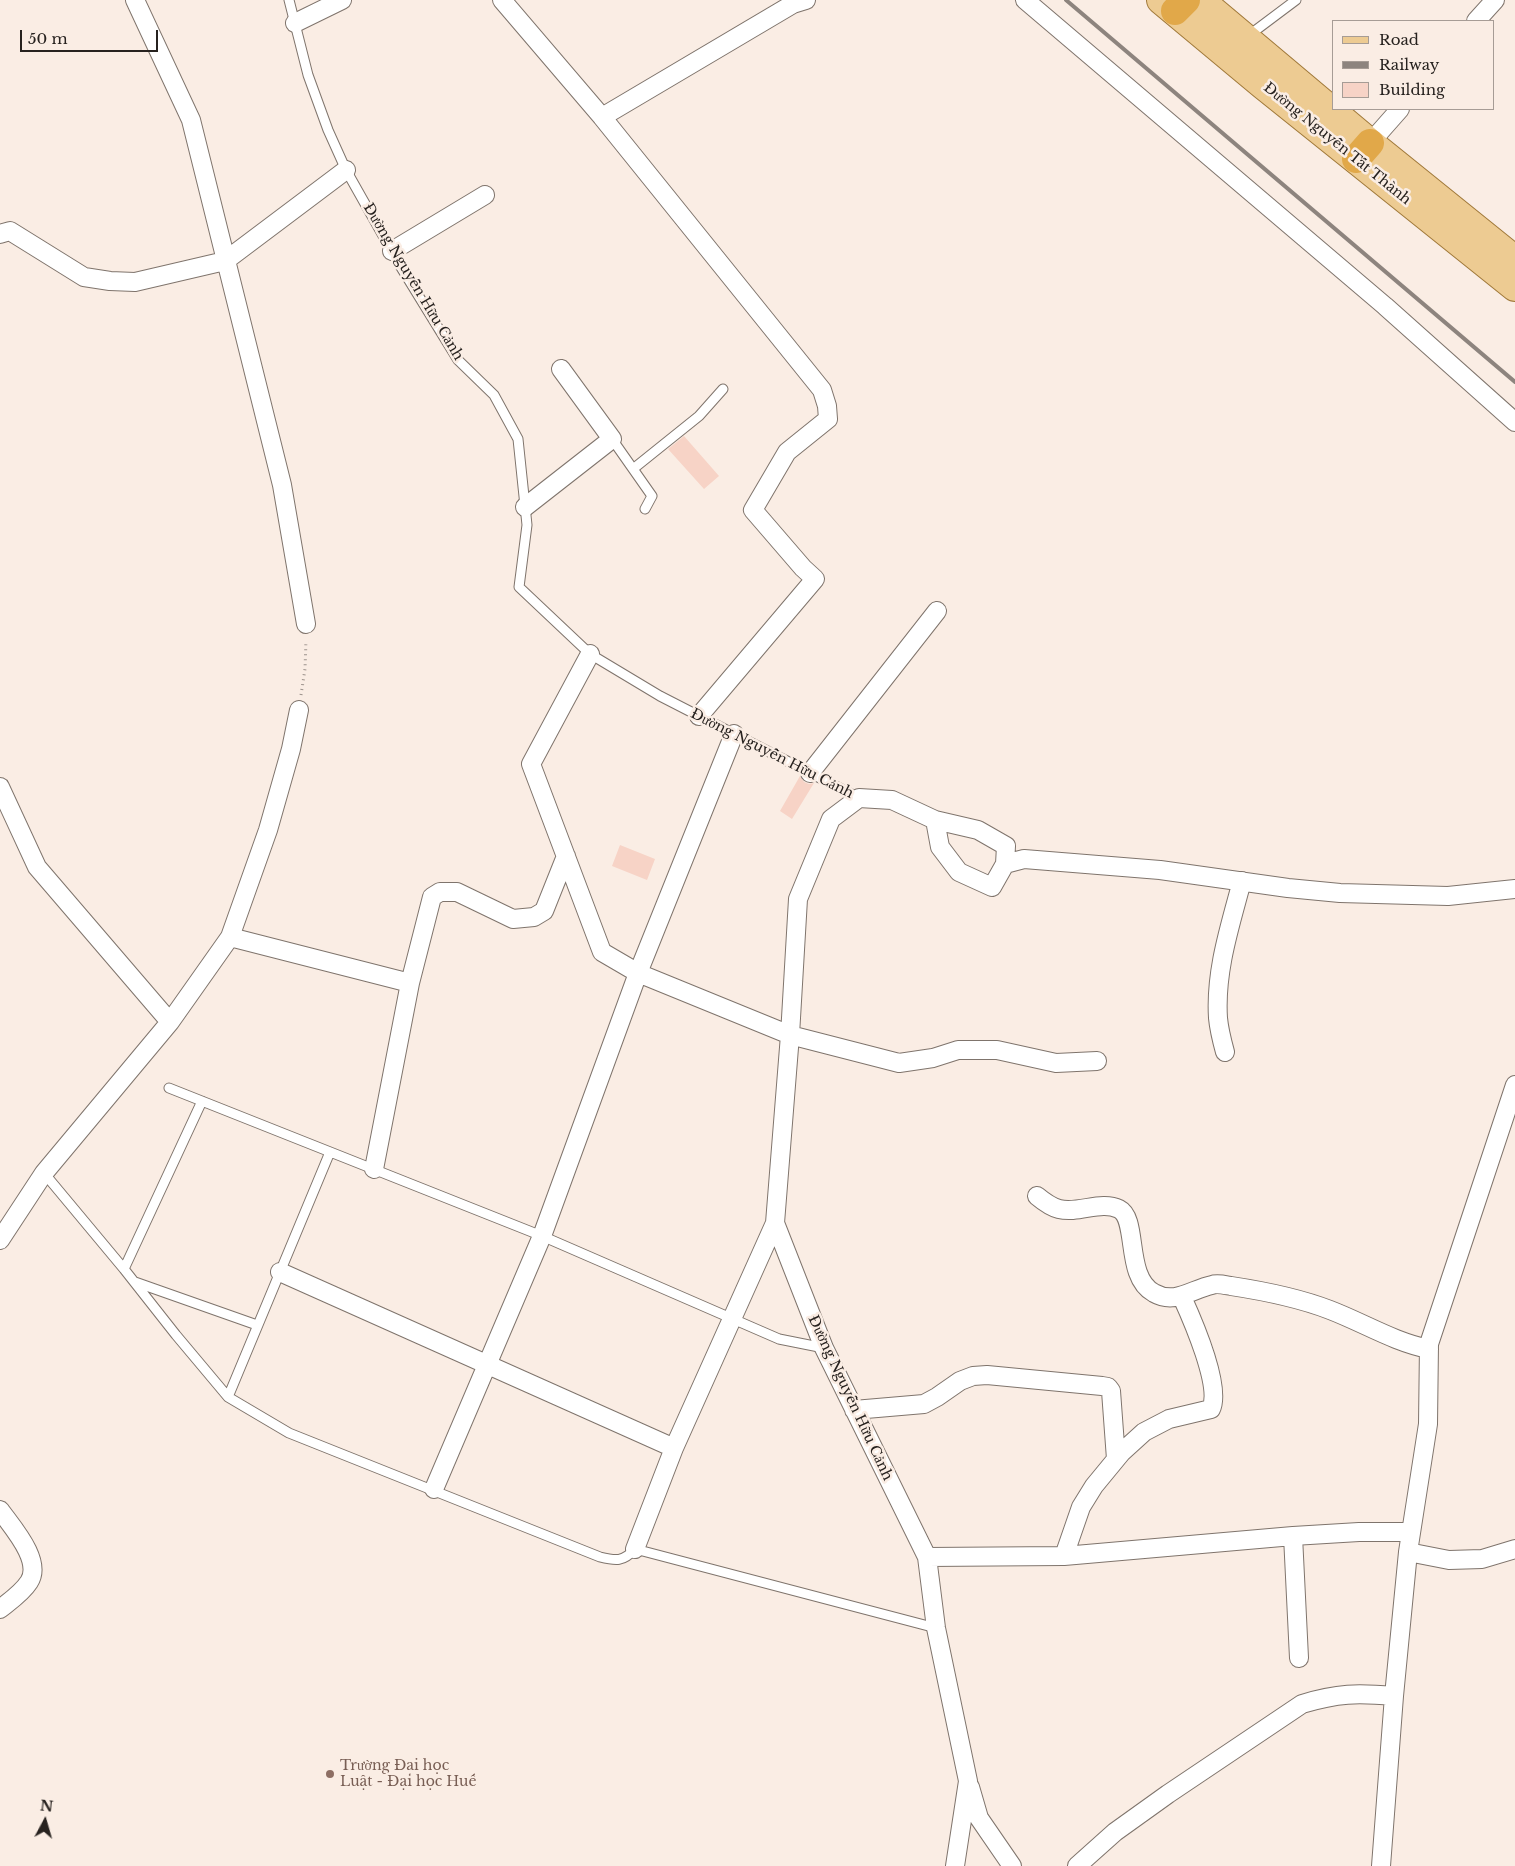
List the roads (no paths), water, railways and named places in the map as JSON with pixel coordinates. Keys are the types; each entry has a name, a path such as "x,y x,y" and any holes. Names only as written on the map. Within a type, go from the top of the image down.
{"main road":[{"name":"Đường Nguyễn Tất Thành","path":"1200,0 1246,38 1363,151 1515,287"},
{"name":"Đường Nguyễn Tất Thành","path":"1174,4 1263,85 1363,151 1515,260"}],"street":[{"path":"135,0 191,120 282,485 306,624"},
{"path":"295,23 342,0"},
{"path":"502,0 602,117 822,390 827,406 828,419 787,452 753,510 803,568 815,579 698,716"},
{"path":"602,117 793,4 806,0"},
{"path":"1024,0 1384,306 1515,422"},
{"path":"1477,20 1495,0"},
{"path":"1363,151 1399,110"},
{"path":"0,234 10,230 84,277 135,282 225,261 346,170"},
{"path":"392,251 485,195"},
{"path":"525,507 612,439 562,369"},
{"path":"810,773 937,611"},
{"path":"590,654 531,764 602,952 638,973 790,1034 899,1063 933,1058 958,1050 997,1050 1056,1063 1096,1061"},
{"path":"0,1240 44,1173 170,1022 230,937 268,830 299,710"},
{"path":"434,1489 542,1236 638,973 734,734"},
{"path":"0,787 37,867 170,1022"},
{"path":"859,798 892,800 935,820 978,830 1006,846 1005,864 992,887 959,872 940,847 935,820"},
{"name":"Đường Nguyễn Hữu Cảnh","path":"859,798 831,819 798,899 790,1034 775,1222 824,1348 927,1557 936,1628 968,1781 955,1866"},
{"path":"374,1169 410,983 432,897 440,892 457,892 513,919 534,917 544,911 566,856"},
{"path":"1005,864 1024,860 1160,870 1288,888 1332,892 1448,896 1515,889"},
{"path":"1225,1052 1218,1019 1220,970 1242,881"},
{"path":"230,937 410,983"},
{"path":"1381,1866 1394,1696 1408,1552 1428,1424 1429,1349 1432,1334 1515,1085"},
{"path":"1037,1196 1058,1209 1070,1211 1103,1206 1119,1209 1124,1212 1130,1229 1135,1267 1146,1288 1156,1295 1182,1297 1213,1284 1299,1299 1336,1312 1409,1345 1429,1349"},
{"path":"635,1550 674,1448 775,1222"},
{"path":"280,1272 674,1448"},
{"path":"1064,1556 1081,1508 1094,1486 1116,1459 1144,1432 1169,1419 1212,1409 1214,1394 1208,1364 1194,1322 1182,1297"},
{"path":"854,1410 924,1404 960,1381 973,1376 995,1376 1108,1387 1112,1396 1116,1459"},
{"path":"0,1510 21,1538 31,1558 33,1569 30,1581 0,1609"},
{"path":"927,1557 1064,1556 1293,1536 1359,1532 1411,1532"},
{"path":"1293,1536 1299,1658"},
{"path":"1408,1552 1449,1560 1482,1558 1515,1549"},
{"path":"1077,1866 1115,1832 1302,1704 1346,1694 1394,1696"},
{"path":"968,1781 979,1818 1012,1866"}],"lane":[{"name":"Đường Nguyễn Hữu Cảnh","path":"289,0 308,75 328,130 346,170 392,251 458,360 494,395 518,439 527,525 519,586 590,654 660,696 859,798"},
{"path":"1246,38 1296,0"},
{"path":"633,469 700,416 723,390"},
{"path":"612,439 652,496 645,509"},
{"path":"170,1088 542,1236 779,1339 824,1348"},
{"path":"124,1269 202,1101"},
{"path":"228,1397 330,1152"},
{"path":"44,1173 228,1397 289,1432 600,1557 615,1560 626,1558 635,1550 936,1628"},
{"path":"135,1282 257,1325"}],"railway":[{"path":"1066,0 1515,382"}],"place":[{"name":"Trường Đại học Luật - Đại học Huế","path":"330,1774"}]}
